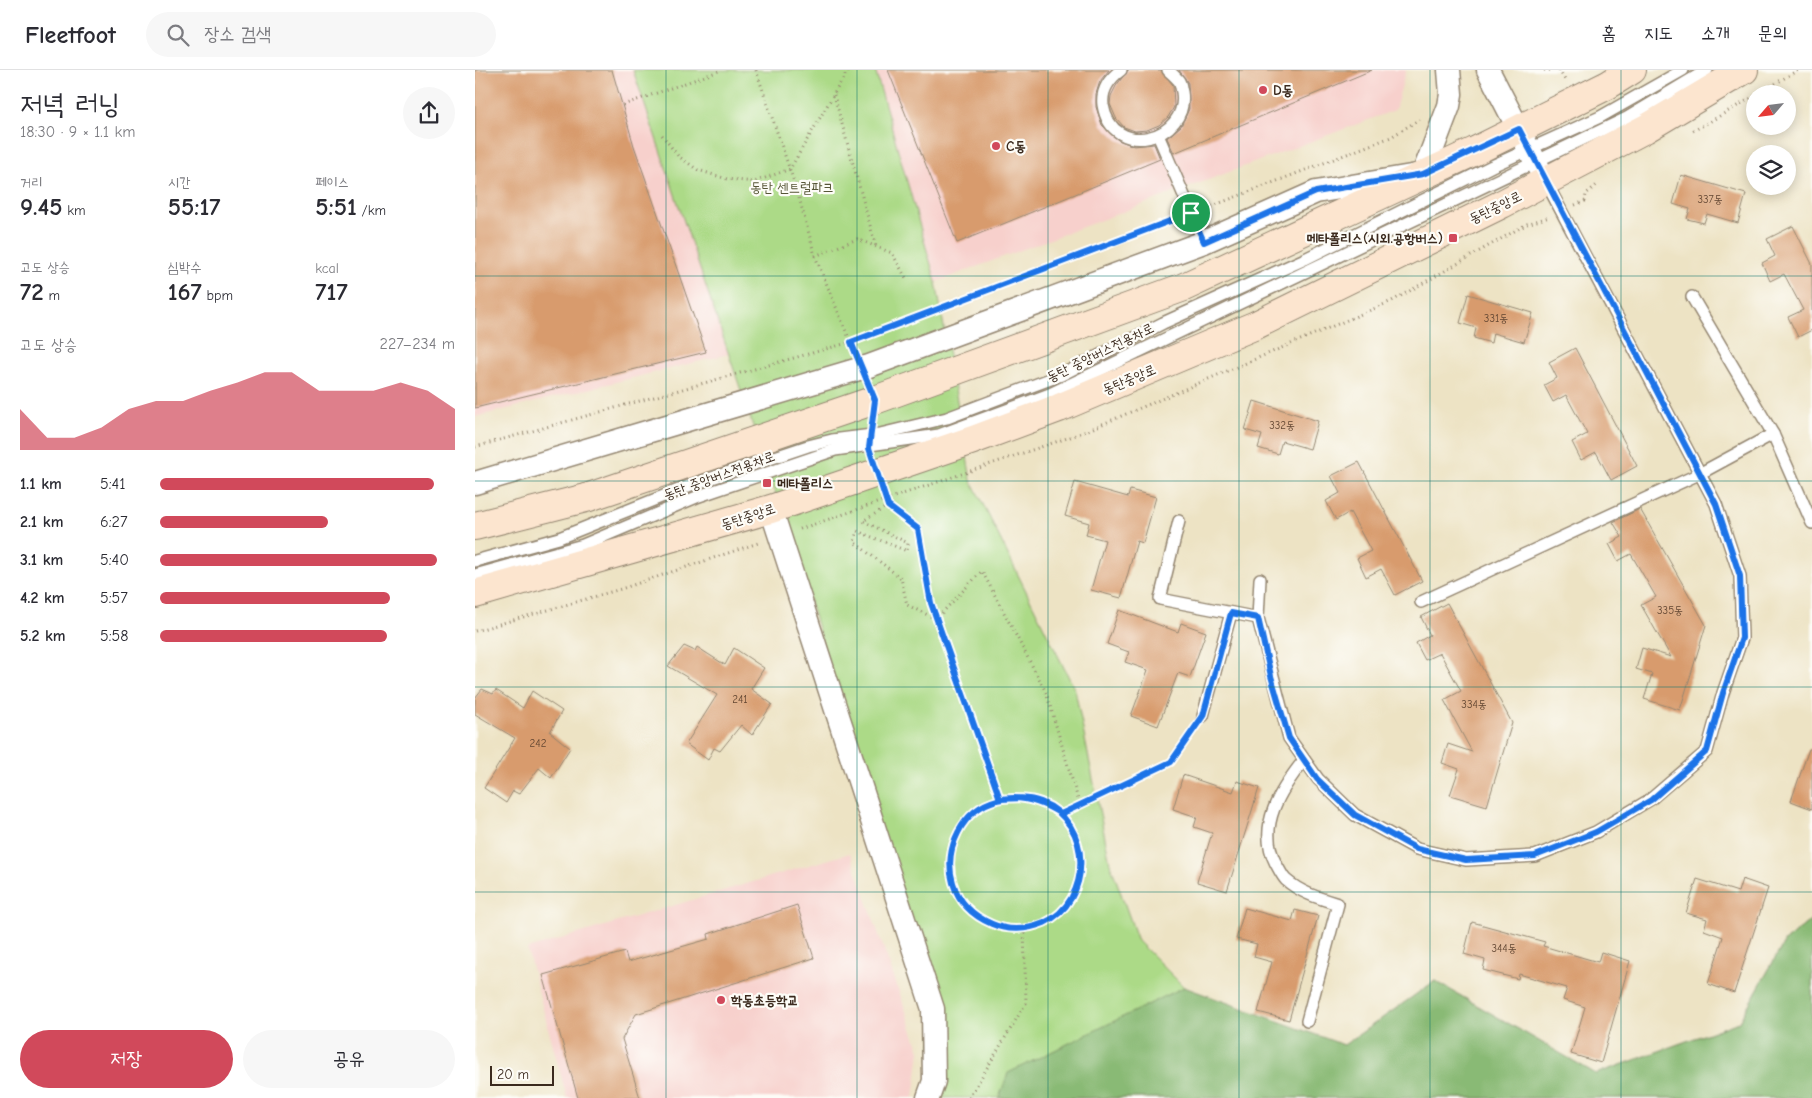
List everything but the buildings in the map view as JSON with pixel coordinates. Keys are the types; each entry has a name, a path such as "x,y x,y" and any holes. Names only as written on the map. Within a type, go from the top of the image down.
{"street":[{"path":"1423,174 1449,106 1449,70"},
{"path":"1488,70 1533,156"},
{"name":"동탄중앙로","path":"475,594 771,509 1059,408 1256,325 1533,156 1632,70"},
{"name":"동탄중앙로","path":"475,483 862,369 1204,242 1316,192 1533,156 1645,129 1744,70"},
{"name":"동탄중앙로","path":"475,526 586,498 875,400 1150,299 1236,264 1423,174"},
{"path":"771,509 933,1009 935,1080 928,1098"}],"lane":[{"path":"1121,70 1109,78 1102,97 1105,118 1119,134 1139,140 1158,136 1176,121 1184,102 1180,83 1168,70"},
{"name":"동탄 중앙버스전용차로","path":"475,575 583,545 699,496 835,450 939,435 1050,394 1501,176 1683,70"},
{"name":"동탄 중앙버스전용차로","path":"475,561 559,538 691,485 808,446 832,440 880,434 947,418 1061,375 1133,337 1533,156 1627,118 1707,70"},
{"path":"1158,136 1204,242"},
{"path":"1260,578 1258,618 1271,676 1289,738 1317,779 1355,815 1417,849 1466,860 1535,856 1596,832 1651,800 1707,751 1723,693 1742,638 1740,576 1716,504 1533,156"},
{"path":"1692,297 1773,434 1812,523"},
{"path":"1421,602 1699,474 1773,434"},
{"path":"1179,520 1160,599 1258,618"},
{"path":"1203,716 1231,613"},
{"path":"1304,760 1282,788 1271,817 1270,851 1285,879 1310,896 1338,904 1307,1021"}],"path":[{"path":"623,105 723,70"},
{"path":"757,70 790,170 815,256 862,369"},
{"path":"662,135 678,156 698,170 727,179 754,182 790,170 847,70"},
{"path":"1544,70 1554,70"},
{"path":"1773,85 1797,70"},
{"path":"833,95 876,246"},
{"path":"475,447 851,342 1391,137 1422,116"},
{"path":"1585,201 1586,194 1592,187"},
{"path":"815,256 857,240 892,253 906,278"},
{"path":"877,472 888,506 918,529 931,603 1000,799"},
{"path":"888,506 863,521 909,543 907,551 857,531 854,542 901,578 907,605 936,619"},
{"path":"936,619 982,571 1046,692 1080,806"},
{"path":"1061,814 1171,762 1203,716"},
{"path":"1000,799 1029,799 1043,803 1061,814 1076,838 1081,852 1081,873 1074,894 1062,911 1044,923 1024,929 1001,928 981,919 965,905 953,885 950,863 953,841 964,822 980,807 1000,799"},
{"path":"969,1098 1026,1003 1024,929"}],"shaded area":[{"path":"475,70 1406,70 1395,110 936,282 753,348 475,417"},
{"name":"학동초등학교","path":"850,853 920,1051 914,1098 567,1098 527,949"}],"green space":[{"name":"동탄 센트럴파크","path":"633,70 875,70 936,282 971,480 1075,690 1110,863 1138,941 1197,1000 1344,1045 1435,981 1596,1074 1739,1022 1785,941 1812,919 1812,1098 928,1098 933,1009 790,536"},
{"path":"1812,919 1812,1098 999,1098 1008,1073 1184,987 1344,1045 1435,981 1596,1074 1739,1022 1785,941"}],"place":[{"name":"D동","path":"1263,90"},
{"name":"C동","path":"996,146"},
{"name":"메타폴리스(시외.공항버스)","path":"1453,238"},
{"name":"메타폴리스","path":"767,483"},
{"name":"학동초등학교","path":"721,1000"}],"route":[{"path":"1191,213 851,342 875,400 869,448 888,506 918,529 931,603 1000,799 1022,797 1043,803 1061,814 1074,832 1081,852 1081,873 1074,894 1062,911 1044,923 1024,929 1001,928 981,919 965,905 953,885 950,863 953,841 964,822 980,807 1000,799 1022,797 1043,803 1061,814 1171,762 1203,716 1231,613 1258,618 1271,676 1289,738 1317,779 1355,815 1417,849 1466,860 1535,856 1596,832 1651,800 1707,751 1723,693 1742,638 1740,576 1716,504 1519,129 1423,174 1316,192 1204,242 1191,213"}]}
